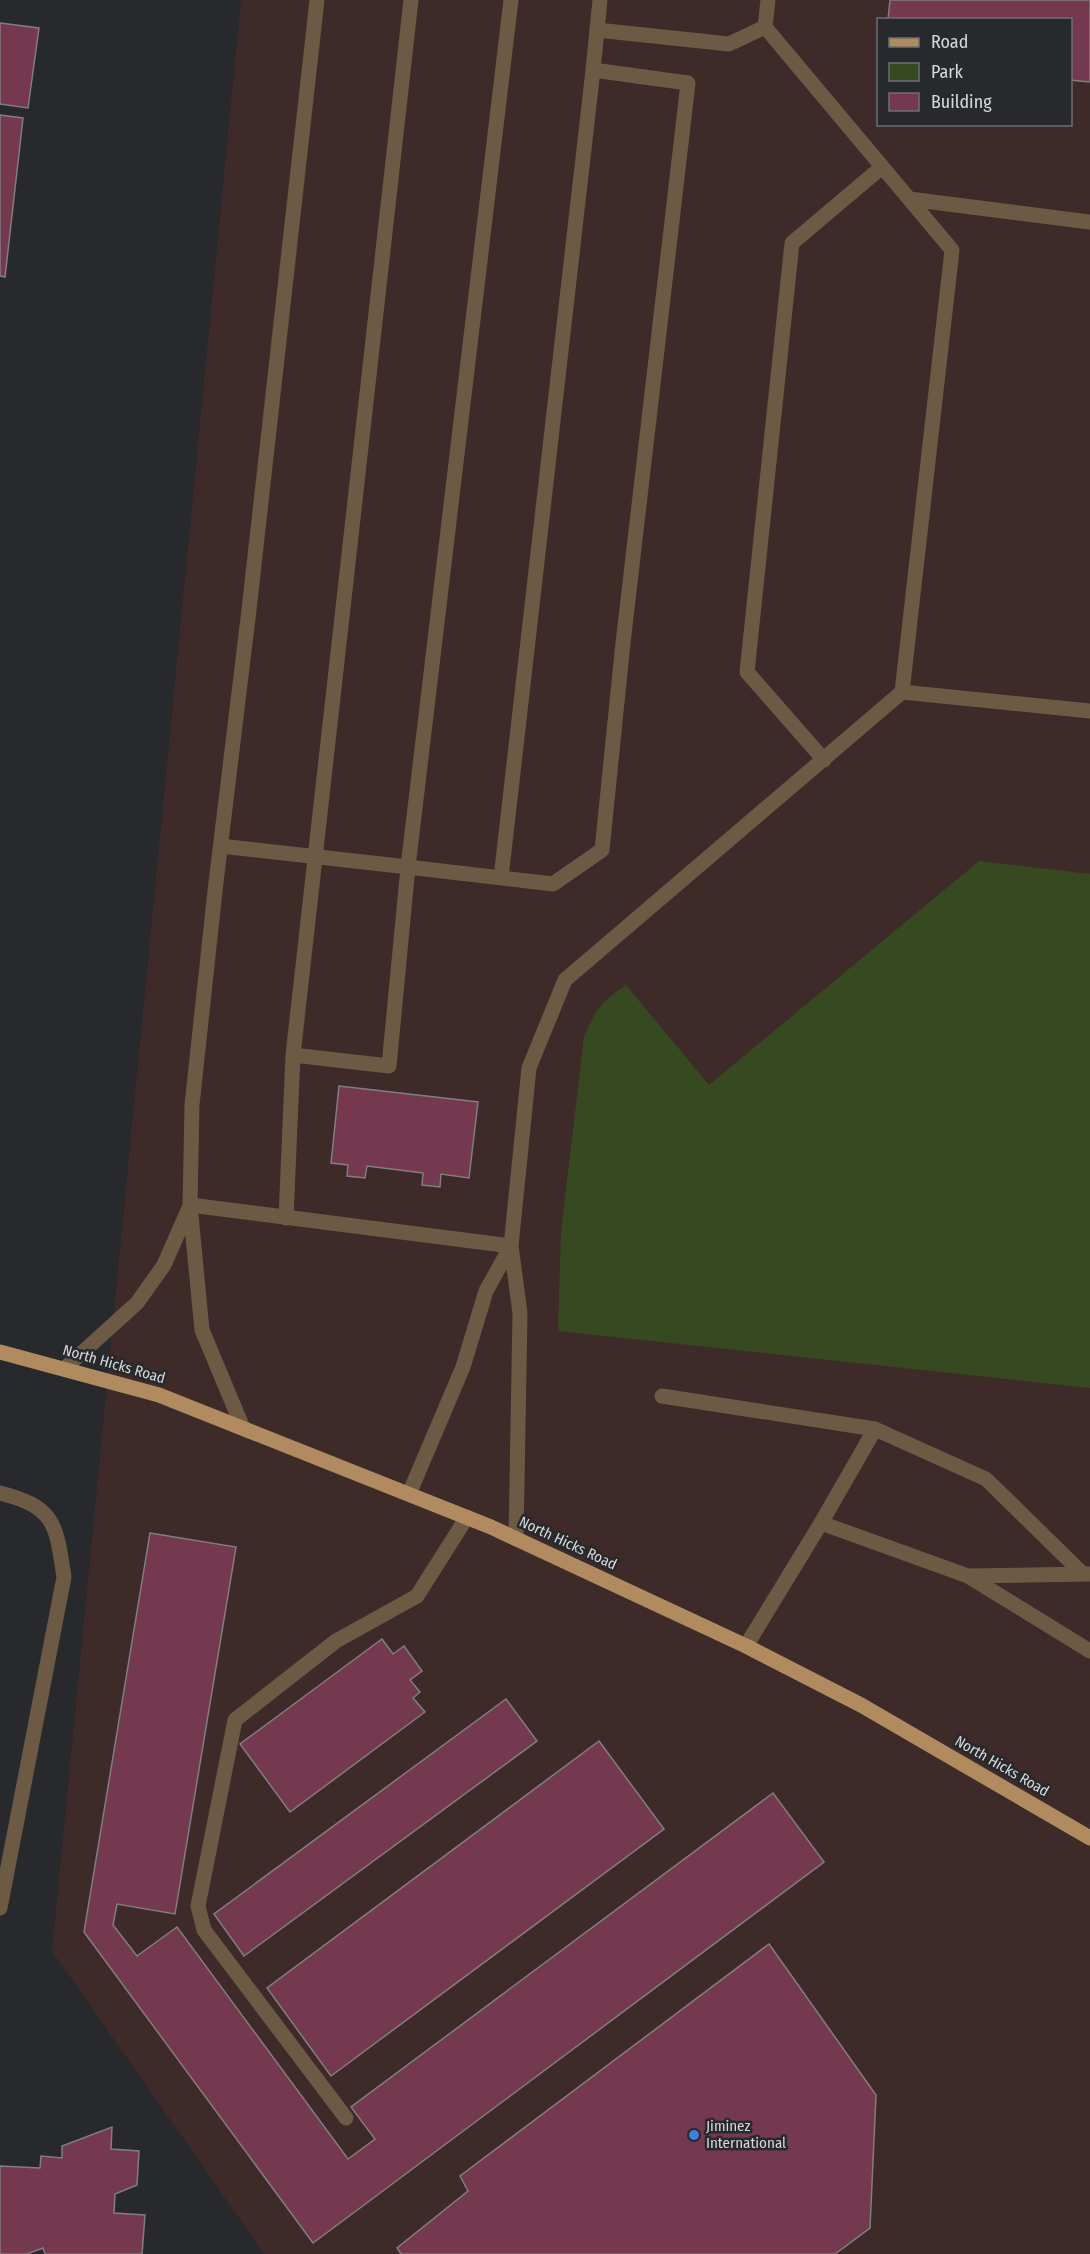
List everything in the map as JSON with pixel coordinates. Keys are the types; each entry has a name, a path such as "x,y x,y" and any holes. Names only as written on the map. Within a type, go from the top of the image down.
{"main road":[{"name":"North Hicks Road","path":"0,1352 159,1395 467,1517 746,1646 861,1705 1090,1838"}],"street":[{"path":"243,1428 202,1330 190,1206 192,1105 317,0"},
{"path":"286,1218 293,1055 411,0"},
{"path":"293,1055 388,1065 408,867 511,0"},
{"path":"516,1539 520,1313 511,1246 529,1068 565,980 902,693 952,250 765,27 768,0"},
{"path":"501,878 597,30 595,1"},
{"path":"597,30 729,44 765,27"},
{"path":"220,846 553,884 602,850 623,643 688,83 592,70"},
{"path":"824,760 747,672 792,243 882,167"},
{"path":"909,199 1090,222"},
{"path":"902,693 1090,711"},
{"path":"190,1206 511,1246"},
{"path":"64,1369 137,1304 164,1265 190,1206"},
{"path":"409,1494 463,1367 486,1291 511,1246"},
{"path":"662,1396 875,1429 986,1479 1086,1574"},
{"path":"746,1646 875,1429"},
{"path":"0,1493 45,1512 57,1533 64,1577 0,1908"},
{"path":"346,2118 204,1930 198,1906 235,1720 336,1641 417,1596 467,1517"},
{"path":"821,1523 968,1576 1090,1651"},
{"path":"968,1576 1086,1574"}],"shaded area":[{"path":"241,0 1090,0 1090,2254 264,2254 52,1951"}],"green space":[{"path":"979,861 1090,874 1090,1388 558,1331 561,1232 584,1036 600,1007 626,985 709,1085"}],"building":[{"path":"890,0 1090,0 1090,82 1072,80 1072,18 888,18"},
{"path":"0,23 39,28 28,108 0,104"},
{"path":"0,115 23,118 5,277 0,276"},
{"path":"339,1086 478,1102 469,1178 441,1174 440,1187 422,1185 423,1173 367,1166 365,1178 347,1176 348,1165 331,1163"},
{"path":"150,1533 236,1547 175,1914 117,1904 113,1925 137,1956 177,1927 348,2159 375,2139 351,2107 773,1793 824,1862 313,2243 84,1932"},
{"path":"382,1639 393,1654 404,1646 422,1671 410,1680 420,1692 413,1698 425,1712 290,1812 240,1744"},
{"path":"506,1699 537,1741 244,1956 214,1914"},
{"path":"599,1741 664,1829 331,2076 267,1988"},
{"name":"Jiminez International","path":"769,1944 876,2095 870,2228 835,2254 401,2254 397,2248 468,2191 460,2176"},
{"path":"112,2127 111,2149 139,2151 137,2185 115,2194 114,2213 145,2215 142,2254 45,2254 43,2248 27,2254 0,2254 0,2166 40,2168 41,2156 62,2158 62,2146"}],"place":[{"name":"Jiminez International","path":"694,2135"}]}
